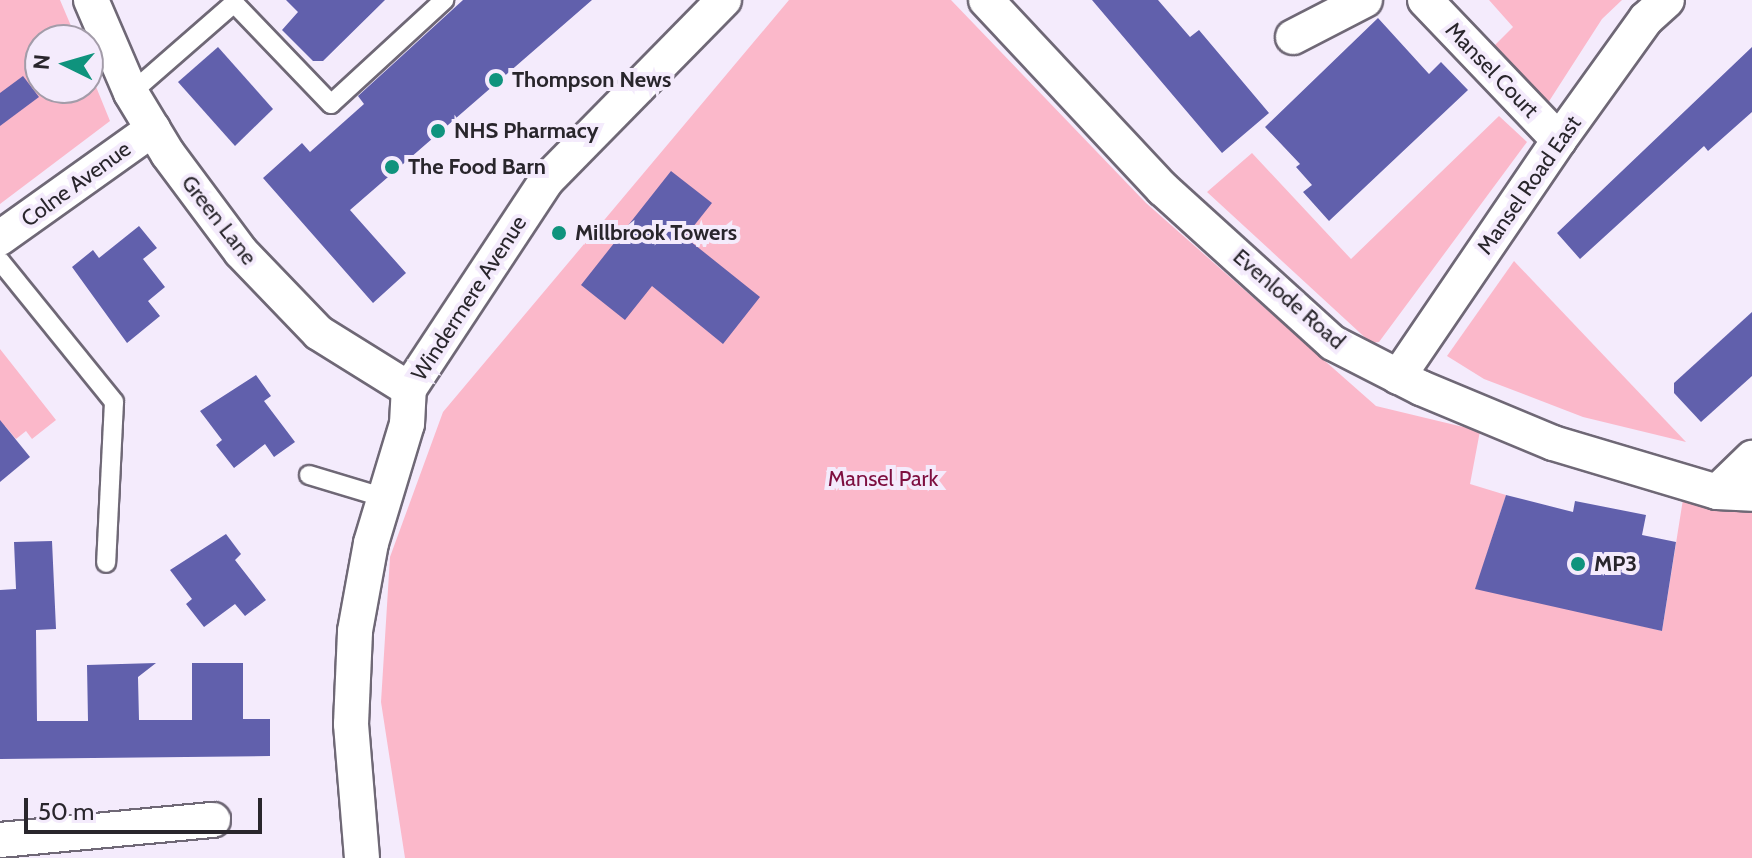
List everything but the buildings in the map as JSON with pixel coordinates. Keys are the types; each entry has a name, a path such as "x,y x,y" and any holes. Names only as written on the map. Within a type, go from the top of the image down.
{"street":[{"name":"Green Lane","path":"91,0 131,93 241,252 319,333 409,389"},
{"name":"Windermere Avenue","path":"362,858 351,724 355,631 385,498 407,424 409,389 546,181 724,0"},
{"name":"Evenlode Road","path":"986,0 1163,189 1333,343 1398,377 1553,443 1717,492 1752,494"},
{"path":"1293,37 1365,0"},
{"name":"Mansel Court","path":"1425,0 1559,140"},
{"name":"Mansel Road East","path":"1398,377 1559,140 1646,19 1667,0"},
{"name":"Colne Avenue","path":"0,238 153,129"},
{"path":"1717,492 1752,458"},
{"path":"0,840 213,820"}],"lane":[{"path":"131,93 234,3 331,104 444,0"},
{"path":"0,261 114,402 106,563"},
{"path":"309,475 385,498"}],"green space":[{"path":"0,0 60,0 70,24 24,24 24,104 103,104 110,121 0,204"},
{"name":"Mansel Park","path":"789,0 951,0 1146,203 1376,406 1480,431 1470,484 1506,495 1477,585 1662,631 1684,493 1752,509 1752,858 405,858 381,702 390,557 443,412"},
{"path":"1489,0 1622,0 1602,19 1546,106 1492,48 1513,27"},
{"path":"1499,116 1527,142 1379,342 1371,343 1207,192 1252,153 1351,259"},
{"path":"1514,261 1686,442 1583,417 1484,379 1447,356"},
{"path":"0,349 56,420 32,439 26,431 16,439 5,426 0,430"}],"place":[{"name":"Thompson News","path":"496,80"},
{"name":"NHS Pharmacy","path":"438,131"},
{"name":"The Food Barn","path":"392,167"},
{"name":"Millbrook Towers","path":"559,233"},
{"name":"MP3","path":"1578,564"}]}
